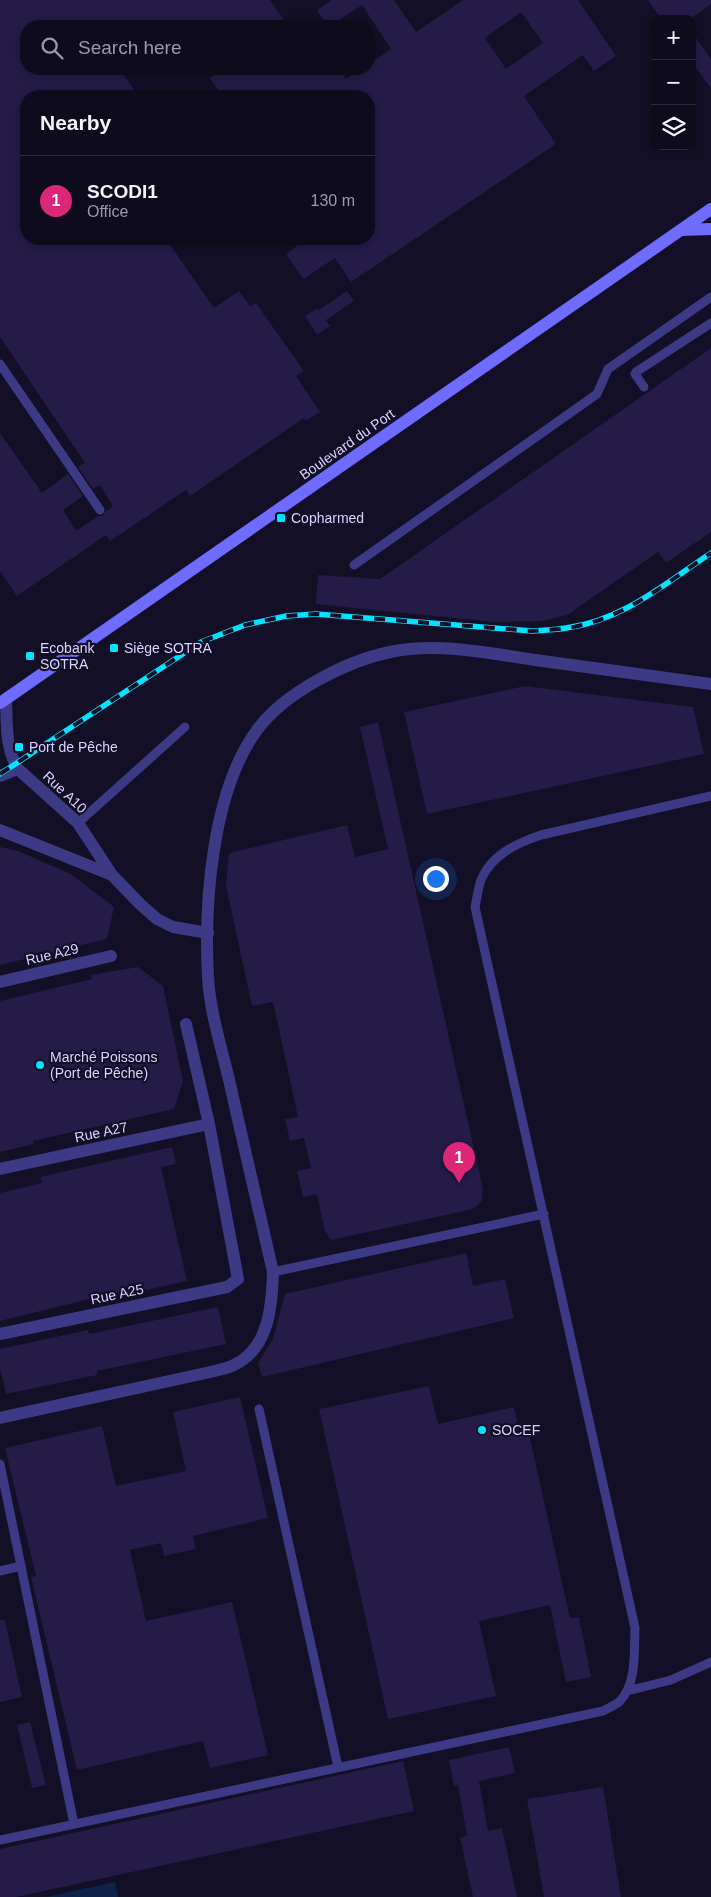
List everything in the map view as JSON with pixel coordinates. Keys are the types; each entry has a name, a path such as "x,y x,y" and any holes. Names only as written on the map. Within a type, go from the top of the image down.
{"main road":[{"name":"Boulevard du Port","path":"3,701 711,209"},
{"path":"681,230 711,229"}],"street":[{"path":"0,1418 197,1376 233,1366 252,1351 266,1330 272,1302 273,1272 216,1025 208,979 208,933 214,849 224,803 238,763 257,729 286,700 318,680 352,663 391,652 426,649 469,650 711,684"},
{"name":"Rue A10","path":"3,701 11,757 18,768 78,823 112,875 157,919 173,927 208,933"},
{"path":"0,776 18,768"},
{"name":"Rue A10","path":"0,830 112,875"},
{"name":"Rue A29","path":"0,982 111,956"},
{"path":"186,1024 209,1124"},
{"name":"Rue A27","path":"0,1169 209,1124"},
{"name":"Rue A25","path":"0,1334 227,1287 238,1279 209,1124"}],"lane":[{"path":"354,565 597,394 608,369 711,297"},
{"path":"644,387 635,374 636,372 711,323"},
{"path":"0,364 100,510"},
{"path":"78,823 185,727"},
{"path":"0,1840 603,1711 619,1702 627,1691 632,1672 635,1628 475,907 481,881 492,862 517,844 529,839 711,796"},
{"path":"273,1272 544,1214"},
{"path":"259,1409 338,1767"},
{"path":"0,1464 74,1824"},
{"path":"0,1571 21,1566"},
{"path":"627,1691 671,1680 711,1662"}],"water":[{"path":"115,1882 118,1897 46,1897"}],"building":[{"path":"0,0 270,0 284,20 20,20 20,75 124,75 134,90 20,90 20,245 170,245 214,308 239,291 250,306 256,303 304,371 296,376 320,412 306,421 304,418 190,496 186,490 110,541 106,535 17,596 0,571 0,433 42,493 68,474 83,496 63,510 76,531 98,516 103,515 113,506 100,485 93,489 78,467 85,463 0,337"},
{"path":"332,0 394,0 416,32 463,0 578,0 616,56 594,71 583,55 524,96 556,144 351,282 335,258 303,279 286,254 298,245 375,245 375,90 218,90 210,78 214,75 344,75 346,79 352,75 375,75 375,60 391,49 375,25 375,20 372,20 362,5 339,20 323,20 317,10","holes":["521,12 543,43 506,69 485,38"]},
{"path":"648,0 711,0 711,4 696,15 658,15"},
{"path":"696,38 711,59 711,89 696,68"},
{"path":"347,291 354,301 326,320 330,326 317,335 305,316 317,308 319,310"},
{"path":"711,348 711,532 666,563 658,552 567,615 543,621 494,622 316,604 318,575 380,579"},
{"path":"525,686 693,707 704,754 427,814 404,712"},
{"path":"378,722 483,1189 482,1200 477,1206 469,1210 331,1240 325,1231 317,1194 303,1197 297,1171 311,1168 304,1138 290,1141 285,1119 298,1117 273,1002 252,1006 226,886 229,853 347,825 355,857 388,849 360,727"},
{"path":"0,847 18,851 71,874 114,907 107,939 0,965"},
{"path":"138,967 163,986 183,1081 174,1109 33,1141 34,1144 0,1152 0,1001 92,979 91,975"},
{"path":"172,1147 176,1164 161,1167 187,1281 119,1296 118,1292 0,1321 0,1193 42,1183 40,1177"},
{"path":"466,1253 473,1286 505,1279 514,1318 262,1377 258,1363 273,1339 285,1294"},
{"path":"218,1307 226,1344 97,1371 97,1375 6,1394 0,1368 0,1349 88,1330 89,1334"},
{"path":"429,1386 438,1424 514,1407 519,1431 528,1429 570,1618 579,1617 591,1677 566,1682 550,1605 479,1621 496,1696 388,1719 319,1409"},
{"path":"240,1397 268,1518 193,1536 196,1549 164,1556 161,1543 130,1550 146,1621 232,1602 268,1755 210,1768 203,1741 77,1770 31,1577 36,1576 5,1448 102,1426 116,1486 186,1471 173,1412"},
{"path":"0,1620 5,1620 22,1697 0,1702"},
{"path":"30,1722 46,1785 32,1788 17,1725"},
{"path":"509,1747 515,1773 479,1781 488,1831 502,1828 517,1897 473,1897 460,1837 467,1836 458,1785 454,1786 449,1760"},
{"path":"403,1761 414,1811 16,1897 0,1897 0,1849"},
{"path":"603,1787 621,1897 544,1897 527,1799"}],"railway":[{"path":"0,774 201,642 245,625 286,616 316,614 532,631 562,629 606,618 625,609 660,588 711,553"}],"place":[{"name":"Copharmed","path":"281,518"},
{"name":"Siège SOTRA","path":"114,648"},
{"name":"Ecobank SOTRA","path":"30,656"},
{"name":"Port de Pêche","path":"19,747"},
{"name":"Marché Poissons (Port de Pêche)","path":"40,1065"},
{"name":"SCODI1","path":"459,1183"},
{"name":"SOCEF","path":"482,1430"}]}
